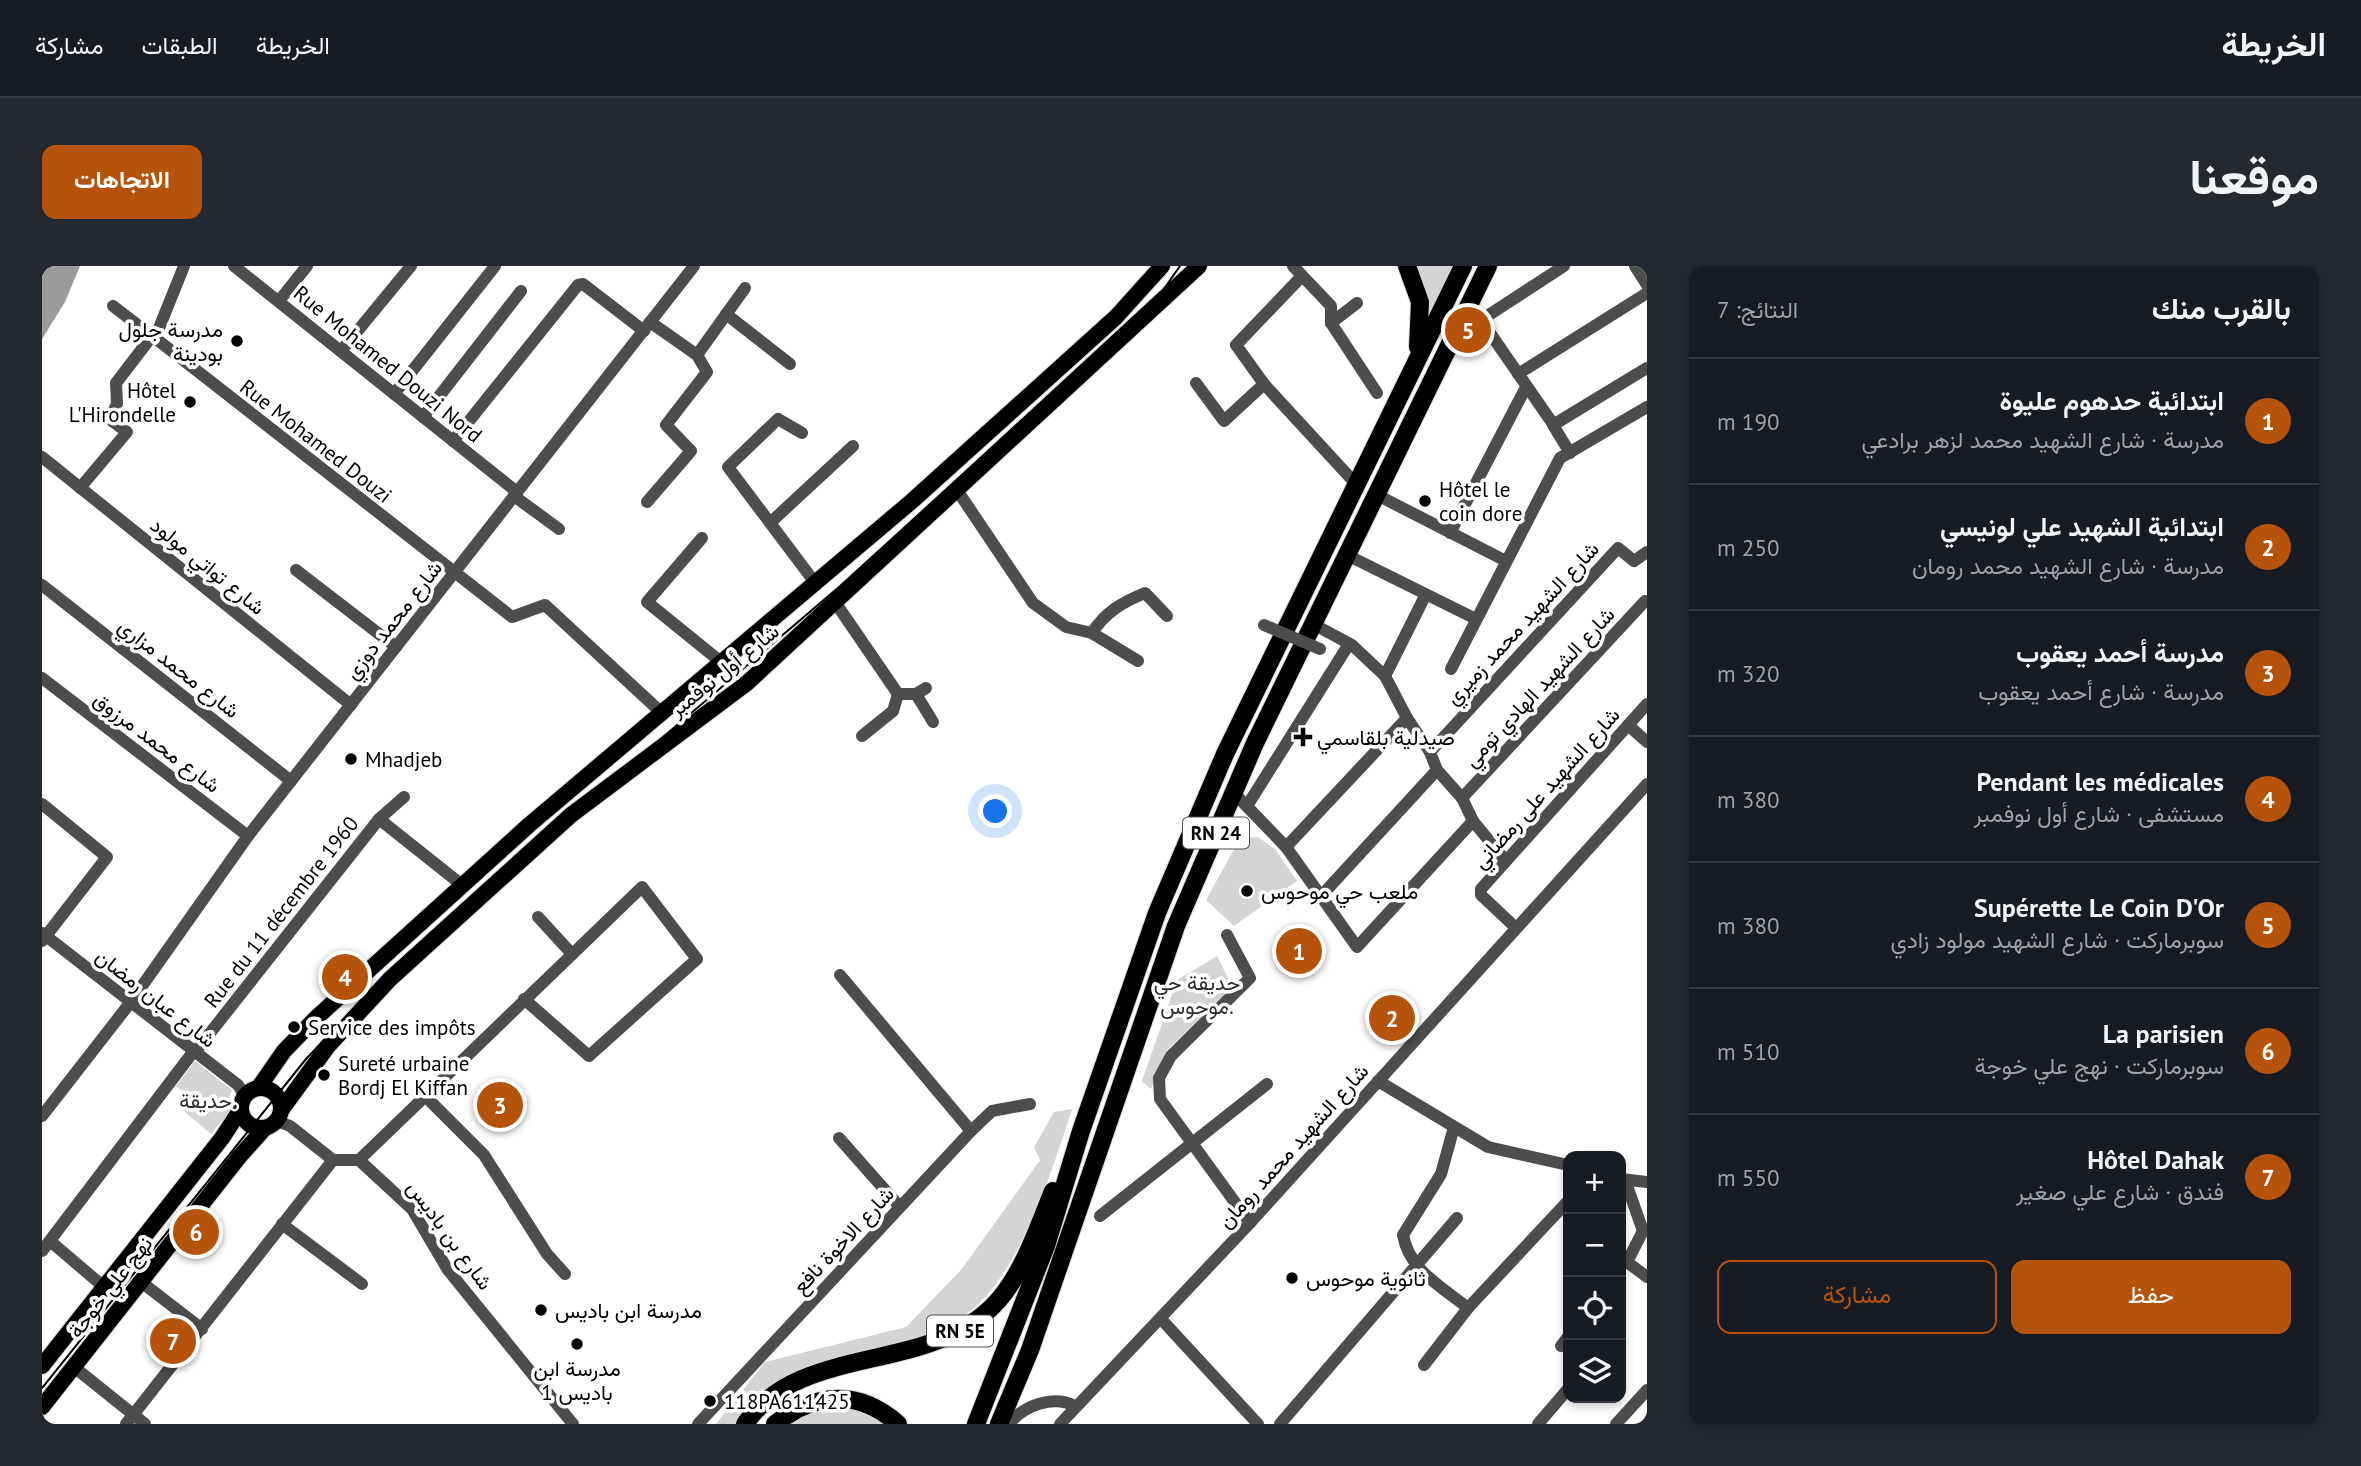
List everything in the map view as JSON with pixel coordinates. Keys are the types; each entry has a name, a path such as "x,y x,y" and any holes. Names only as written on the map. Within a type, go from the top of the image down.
{"highway":[{"path":"1398,405 1420,341 1420,302 1407,266"},
{"name":"RN 24","path":"976,1424 1045,1246 1081,1130 1162,900 1225,754 1356,484 1398,405 1463,266"},
{"name":"RN 24","path":"1004,1421 1176,926 1233,792 1313,624 1473,315 1478,287 1488,266"},
{"path":"1478,287 1503,266"},
{"name":"RN 5E","path":"746,1424 755,1409 778,1391 804,1378 927,1346 957,1333 982,1316 1005,1293 1026,1256 1081,1130"},
{"path":"775,1424 791,1411 815,1402 835,1399 859,1400 880,1408 898,1424"}],"main road":[{"name":"شارع أول نوفمبر","path":"259,1087 284,1051 316,1018 528,825 816,584 1116,317 1162,266"},
{"name":"شارع أول نوفمبر","path":"275,1120 328,1046 390,979 571,815 747,682 1199,266"},
{"path":"259,1087 275,1092 275,1120 254,1127 246,1122 243,1103 259,1087"},
{"name":"نهج علي خوجة","path":"42,1366 222,1138 243,1103"},
{"name":"نهج علي خوجة","path":"42,1407 140,1281 275,1120"}],"street":[{"path":"80,488 127,432 112,421 111,415 117,404 116,383 153,337 184,266"},
{"name":"Rue Mohamed Douzi Nord","path":"234,266 424,417 559,529"},
{"path":"279,301 307,266"},
{"path":"341,351 411,266"},
{"path":"394,394 495,266"},
{"name":"شارع محمد دوزي","path":"42,1116 130,1003 248,836 694,266"},
{"path":"1564,266 1473,315 1518,374 1570,453"},
{"path":"1635,266 1647,285"},
{"path":"1356,484 1264,384 1236,345 1298,271 1331,306 1331,323 1377,393"},
{"path":"453,441 578,285 583,284 697,355 707,372 667,425 691,451 647,502"},
{"path":"697,355 745,288"},
{"path":"424,417 521,290"},
{"path":"1518,374 1647,293"},
{"path":"1331,323 1357,303"},
{"name":"Rue Mohamed Douzi","path":"113,306 453,574 512,617 545,605 663,714"},
{"path":"726,314 790,365"},
{"path":"1553,425 1647,368"},
{"path":"1196,383 1224,421 1264,384"},
{"path":"1450,533 1526,387"},
{"path":"1451,669 1560,458 1647,407"},
{"path":"802,433 778,419 728,467 816,584"},
{"path":"771,522 853,446"},
{"name":"شارع تواتي مولود","path":"42,457 351,705"},
{"path":"957,490 1033,603 1066,627 1092,633 1138,661"},
{"path":"1378,496 1506,561"},
{"path":"702,538 646,602 721,662"},
{"name":"شارع الشهيد محمد زميري","path":"1430,752 1618,548 1634,561 1647,552"},
{"path":"1347,555 1476,619"},
{"path":"296,570 396,647"},
{"name":"شارع محمد مزاري","path":"42,585 291,781"},
{"path":"1092,633 1101,618 1124,602 1145,593 1167,616"},
{"path":"1385,676 1425,596"},
{"name":"شارع الشهيد الهادي تومي","path":"1462,798 1645,601"},
{"path":"835,602 898,694"},
{"path":"1313,624 1349,643 1385,676 1407,718 1430,752 1437,770 1462,798 1473,821 1505,860"},
{"path":"1264,625 1320,649"},
{"path":"1247,806 1349,643"},
{"name":"شارع محمد مرزوق","path":"42,678 248,836"},
{"path":"898,694 921,691 933,722"},
{"path":"862,736 893,711 898,694"},
{"name":"شارع الشهيد على رمضاني","path":"1515,927 1481,892 1505,860 1647,704"},
{"path":"1286,847 1407,718"},
{"path":"1628,724 1647,742"},
{"path":"1322,895 1437,770"},
{"name":"شارع الشهيد محمد رومان","path":"1060,1424 1251,1223 1515,927 1647,784"},
{"path":"1233,792 1286,847 1357,947 1473,821"},
{"name":"Rue du 11 décembre 1960","path":"46,1246 194,1052 379,819 403,798"},
{"path":"42,804 107,857 43,937"},
{"path":"379,819 463,885"},
{"path":"275,1120 290,1126 333,1160 359,1160 524,999 642,887 697,960 589,1056 524,999"},
{"path":"538,917 572,954"},
{"path":"1227,935 1250,978 1171,1056 1158,1078 1160,1099 1251,1223"},
{"name":"شارع عبان رمضان","path":"43,937 238,1085 243,1103"},
{"path":"840,975 971,1131"},
{"path":"1378,1081 1488,1147 1563,1164"},
{"path":"1100,1216 1267,1084"},
{"path":"426,1097 484,1155 547,1254 565,1274"},
{"name":"شارع الاخوة نافع","path":"698,1424 971,1131 992,1111 1030,1104"},
{"path":"1454,1127 1441,1174 1403,1235 1405,1251 1414,1265 1468,1308"},
{"path":"839,1138 900,1207"},
{"path":"130,1420 333,1160"},
{"name":"شارع بن باديس","path":"359,1160 412,1209 448,1270 573,1424"},
{"path":"1626,1179 1647,1182"},
{"path":"1626,1187 1643,1231 1626,1262"},
{"path":"1424,1365 1468,1308 1563,1206"},
{"path":"1280,1424 1414,1265 1457,1219"},
{"path":"282,1224 362,1284"},
{"path":"46,1246 104,1287"},
{"path":"1626,1267 1647,1277"},
{"path":"140,1281 202,1329"},
{"path":"1161,1319 1258,1424"},
{"path":"74,1367 130,1420 145,1424"},
{"path":"1624,1421 1647,1390"},
{"path":"1538,1424 1563,1395"},
{"path":"1004,1421 1041,1403 1067,1401 1075,1406"}],"green space":[{"path":"1416,266 1454,266 1427,324 1425,294"},
{"name":"ملعب حي موحوس","path":"1258,837 1275,849 1297,881 1234,926 1206,900 1240,838"},
{"name":"حديقة حي موحوس.","path":"1217,956 1234,990 1168,1049 1151,1089 1142,1081 1177,980"},
{"name":"حديقة.","path":"195,1061 232,1090 229,1097 236,1104 211,1134 178,1106 187,1095 176,1086"},
{"path":"1072,1109 1044,1190 1017,1250 1002,1276 966,1314 902,1345 790,1381 757,1400 736,1424 716,1424 765,1362 906,1327 961,1270 1040,1160 1034,1147 1054,1112"},
{"path":"839,1406 856,1409 885,1424 787,1424 817,1408"}],"shaded area":[{"path":"42,266 80,266 65,302 42,339"}],"tram line":[{"path":"42,1388 306,1059 363,999 567,812 642,755 839,587 1159,296 1180,266"}],"place":[{"name":"Supérette Le Coin D'Or","path":"1468,330"},
{"name":"مدرسة جلول بودينة","path":"237,341"},
{"name":"Hôtel L'Hirondelle","path":"190,402"},
{"name":"Hôtel le coin dore","path":"1425,501"},
{"name":"صيدلية بلقاسمي","path":"1303,737"},
{"name":"Mhadjeb","path":"351,759"},
{"name":"ملعب حي موحوس","path":"1247,891"},
{"name":"ابتدائية حدهوم عليوة","path":"1299,951"},
{"name":"Pendant les médicales","path":"345,977"},
{"name":"ابتدائية الشهيد علي لونيسي","path":"1392,1018"},
{"name":"Service des impôts","path":"294,1027"},
{"name":"Sureté urbaine Bordj El Kiffan","path":"324,1075"},
{"name":"مدرسة أحمد يعقوب","path":"500,1105"},
{"name":"La parisien","path":"196,1232"},
{"name":"ثانوية موحوس","path":"1292,1278"},
{"name":"مدرسة ابن باديس","path":"541,1310"},
{"name":"Hôtel Dahak","path":"173,1341"},
{"name":"مدرسة ابن باديس 1","path":"577,1344"},
{"name":"118PA611425","path":"710,1401"}]}
